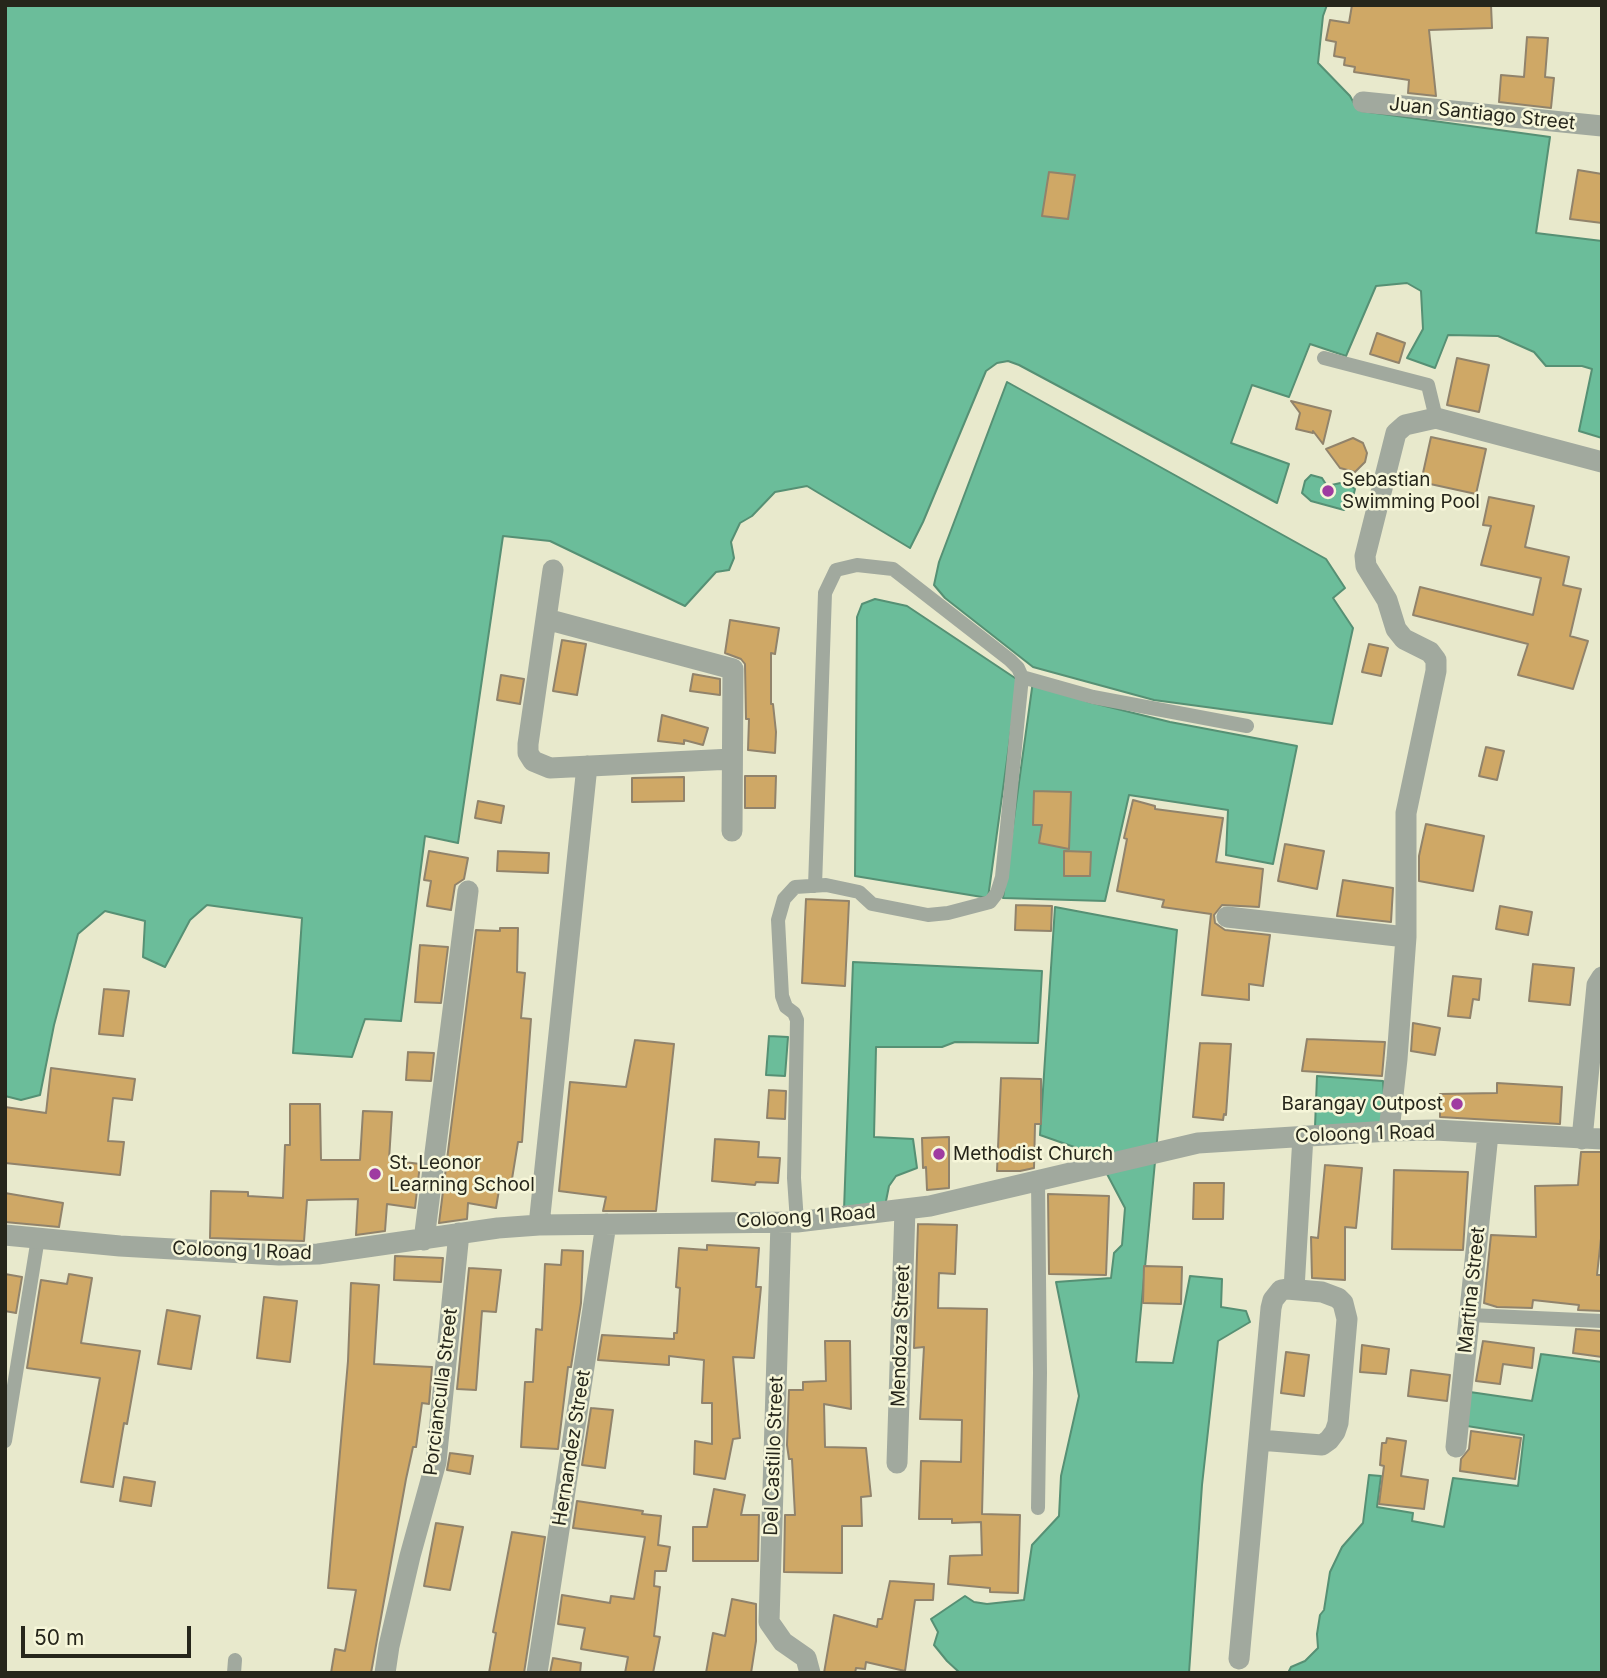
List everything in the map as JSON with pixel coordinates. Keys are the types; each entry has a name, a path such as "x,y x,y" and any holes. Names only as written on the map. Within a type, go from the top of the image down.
{"street":[{"name":"Juan Santiago Street","path":"1363,102 1602,126"},
{"path":"1389,1131 1406,937 1406,813 1436,671 1436,660 1430,652 1404,639 1396,629 1387,600 1369,573 1365,556 1396,433 1405,425 1443,419 1602,463"},
{"path":"553,570 528,753 533,761 540,766 587,766 732,759"},
{"path":"547,619 733,669 732,831"},
{"path":"539,1225 587,766"},
{"path":"424,1240 468,891"},
{"path":"1227,917 1406,937"},
{"path":"1592,1139 1597,985 1602,977"},
{"name":"Coloong 1 Road","path":"5,1234 120,1246 279,1255 318,1254 458,1233 539,1225 789,1222 905,1209 1198,1143 1436,1130 1592,1139"},
{"name":"Martina Street","path":"1456,1447 1488,1133"},
{"path":"1294,1289 1303,1136"},
{"name":"Mendoza Street","path":"897,1462 905,1209"},
{"name":"Del Castillo Street","path":"789,1222 769,1622 783,1643 806,1658 810,1673"},
{"name":"Hernandez Street","path":"537,1673 606,1224"},
{"name":"Porcianculla Street","path":"385,1673 410,1556 436,1462 458,1233"},
{"path":"1238,1659 1259,1440 1273,1300 1281,1290 1331,1294 1343,1303 1347,1310 1338,1423 1329,1440 1322,1445 1259,1440"}],"lane":[{"path":"1324,358 1428,385 1443,419"},
{"path":"789,1222 793,1178 797,1020 794,1013 786,1007 782,996 778,920 779,908 788,892 794,887 843,888 859,892 872,904 928,915 948,913 990,902 997,893 1002,877 1022,677 1010,660 893,569 857,565 836,570 825,593 815,886"},
{"path":"1022,677 1093,697 1247,726"},
{"path":"1038,1180 1038,1508"},
{"path":"5,1441 38,1238"},
{"path":"1470,1315 1602,1321"}],"shaded area":[{"path":"5,5 1327,5 1323,16 1318,63 1361,111 1550,137 1536,233 1602,241 1602,438 1579,431 1592,369 1582,366 1546,366 1534,352 1498,336 1448,335 1435,368 1407,358 1423,329 1421,291 1407,283 1376,286 1346,356 1310,344 1289,397 1252,385 1231,443 1289,464 1277,503 1008,361 997,363 986,371 910,548 807,486 775,492 752,516 740,523 731,542 734,558 729,570 716,572 685,606 550,541 503,536 458,843 425,836 401,1021 365,1019 352,1057 293,1053 302,918 207,905 190,920 165,967 143,957 145,921 105,911 78,934 54,1025 40,1095 21,1100 5,1096"},
{"path":"1007,382 1326,559 1345,588 1333,598 1353,628 1332,724 1154,700 1033,667 945,598 934,585 939,562"},
{"name":"Sebastian Swimming Pool","path":"1311,475 1322,478 1327,486 1345,482 1355,489 1351,505 1344,510 1311,501 1302,493 1305,481"},
{"path":"875,599 907,606 1018,680 988,898 855,876 857,617 862,604"},
{"path":"1033,681 1089,702 1170,722 1297,746 1273,864 1226,855 1228,810 1129,795 1105,901 1003,898"},
{"path":"1055,907 1177,930 1136,1362 1173,1363 1190,1276 1222,1279 1221,1307 1246,1311 1250,1322 1218,1341 1202,1485 1189,1673 960,1673 934,1645 938,1632 931,1619 965,1596 974,1602 987,1604 1024,1600 1032,1545 1059,1516 1061,1476 1079,1396 1056,1282 1111,1278 1114,1253 1122,1245 1125,1208 1097,1155 1040,1135"},
{"path":"853,962 1042,971 1038,1043 955,1042 942,1047 876,1047 874,1137 913,1139 917,1168 896,1176 889,1186 885,1206 844,1210"},
{"path":"769,1036 788,1037 785,1076 766,1075"},
{"path":"1317,1076 1383,1081 1386,1124 1315,1127"},
{"path":"1541,1354 1602,1362 1602,1673 1288,1673 1291,1667 1305,1661 1318,1648 1320,1615 1324,1610 1330,1572 1342,1547 1363,1523 1369,1475 1381,1476 1377,1507 1413,1513 1412,1521 1444,1527 1453,1478 1518,1486 1524,1435 1467,1426 1470,1392 1532,1401"}],"building":[{"path":"1352,5 1491,5 1492,28 1429,30 1436,96 1408,93 1409,80 1354,72 1355,67 1344,65 1345,58 1334,56 1336,42 1326,40 1330,20 1349,23"},
{"path":"1527,37 1548,38 1545,77 1554,78 1551,108 1499,102 1501,75 1524,77"},
{"path":"1578,170 1602,174 1602,223 1570,219"},
{"path":"1049,172 1075,175 1068,219 1042,216"},
{"path":"1377,333 1405,343 1399,363 1370,354"},
{"path":"1457,358 1489,365 1479,412 1447,405"},
{"path":"1291,401 1331,411 1323,444 1313,431 1296,429 1300,413"},
{"path":"1431,437 1486,449 1476,494 1421,482"},
{"path":"1353,438 1363,443 1367,453 1365,462 1355,472 1340,468 1326,449"},
{"path":"1489,497 1534,506 1525,547 1569,557 1563,585 1581,589 1570,636 1588,641 1573,689 1518,675 1528,644 1413,615 1420,587 1533,615 1541,578 1481,565 1491,526 1483,525"},
{"path":"730,620 779,628 775,654 771,653 775,753 748,750 745,664 741,659 725,653"},
{"path":"562,640 586,644 577,695 553,691"},
{"path":"1369,644 1388,648 1381,676 1362,672"},
{"path":"693,674 720,679 720,695 690,691"},
{"path":"501,675 524,679 520,704 497,700"},
{"path":"662,715 708,728 703,745 684,740 684,744 658,741"},
{"path":"1486,747 1504,751 1497,780 1479,776"},
{"path":"745,776 776,776 775,808 745,808"},
{"path":"684,777 684,801 632,802 632,778"},
{"path":"1034,791 1071,792 1069,849 1039,843 1042,825 1033,825"},
{"path":"1133,800 1155,806 1155,809 1223,818 1216,862 1263,869 1259,907 1222,905 1214,915 1215,923 1225,930 1270,935 1263,986 1249,984 1249,1000 1202,995 1211,914 1162,907 1164,900 1117,891 1127,839 1124,838"},
{"path":"478,801 504,806 501,823 475,818"},
{"path":"1426,824 1484,836 1473,891 1419,881 1419,856"},
{"path":"1285,844 1324,851 1317,889 1278,881"},
{"path":"429,851 468,858 464,879 455,885 451,910 427,906 431,881 424,880"},
{"path":"498,851 549,853 548,873 497,871"},
{"path":"1064,851 1091,852 1090,876 1064,876"},
{"path":"1343,880 1393,888 1391,922 1337,916"},
{"path":"806,899 849,901 845,986 802,983"},
{"path":"1016,905 1052,906 1051,931 1015,930"},
{"path":"1500,906 1532,912 1528,935 1496,929"},
{"path":"500,928 518,928 517,972 525,973 521,1018 531,1019 522,1142 518,1142 511,1185 500,1184 496,1208 468,1203 467,1219 439,1223 476,930 500,931"},
{"path":"420,945 448,947 441,1003 415,1002"},
{"path":"1533,964 1574,968 1570,1005 1529,1001"},
{"path":"1453,976 1481,979 1479,1000 1473,999 1470,1018 1448,1016"},
{"path":"104,989 129,991 123,1036 99,1034"},
{"path":"1413,1023 1440,1028 1435,1055 1411,1051"},
{"path":"1307,1039 1385,1042 1382,1076 1302,1071"},
{"path":"635,1040 674,1044 656,1211 603,1211 606,1197 559,1191 570,1082 626,1087"},
{"path":"1200,1043 1231,1044 1226,1115 1224,1114 1223,1120 1193,1117"},
{"path":"408,1052 434,1053 431,1081 406,1080"},
{"path":"51,1068 135,1079 132,1100 113,1098 108,1141 124,1142 120,1175 5,1163 5,1107 46,1113"},
{"path":"1001,1078 1041,1079 1041,1124 1035,1124 1034,1168 997,1171"},
{"path":"1497,1083 1562,1087 1560,1124 1440,1117 1440,1094 1497,1093"},
{"path":"769,1090 786,1091 785,1119 767,1118"},
{"path":"290,1104 320,1104 321,1160 360,1160 363,1111 392,1112 389,1160 420,1164 415,1208 387,1204 385,1231 356,1235 358,1199 307,1200 304,1241 210,1238 211,1191 248,1192 248,1196 283,1198 285,1145 290,1145"},
{"path":"949,1137 949,1188 927,1190 922,1138"},
{"path":"715,1139 759,1142 758,1157 780,1158 778,1183 756,1182 755,1185 712,1181"},
{"path":"1581,1152 1602,1152 1602,1229 1597,1275 1602,1275 1602,1311 1578,1310 1579,1305 1533,1300 1532,1308 1497,1307 1484,1303 1491,1235 1536,1237 1535,1186 1578,1185"},
{"path":"1325,1165 1362,1168 1356,1228 1345,1227 1345,1280 1312,1278 1311,1237 1318,1238"},
{"path":"1394,1170 1468,1172 1463,1250 1392,1249"},
{"path":"1194,1183 1224,1183 1223,1219 1193,1219"},
{"path":"5,1193 63,1203 59,1227 5,1222"},
{"path":"1048,1194 1109,1196 1106,1275 1049,1274"},
{"path":"918,1224 957,1225 955,1274 939,1273 938,1308 987,1309 982,1514 1020,1515 1018,1593 990,1592 990,1588 948,1584 950,1556 982,1555 981,1522 952,1523 952,1519 919,1519 921,1461 961,1462 962,1420 920,1419 924,1347 914,1348"},
{"path":"707,1245 759,1248 756,1287 761,1287 754,1358 733,1357 740,1438 733,1439 725,1479 694,1474 695,1441 712,1444 712,1403 702,1403 704,1360 669,1356 669,1365 598,1360 602,1335 674,1339 674,1333 677,1333 680,1288 676,1287 679,1248 707,1250"},
{"path":"562,1250 583,1251 581,1303 571,1367 568,1367 558,1449 521,1447 525,1382 533,1382 536,1329 542,1330 545,1264 561,1265"},
{"path":"395,1256 443,1258 441,1282 394,1280"},
{"path":"1144,1266 1182,1267 1181,1304 1143,1303"},
{"path":"469,1268 501,1270 496,1312 482,1311 476,1390 457,1389"},
{"path":"5,1274 22,1277 16,1313 5,1311"},
{"path":"69,1274 92,1278 81,1343 140,1351 113,1487 81,1482 100,1378 27,1368 41,1280 67,1284"},
{"path":"351,1283 379,1285 374,1364 432,1367 429,1404 422,1403 416,1447 413,1447 406,1479 371,1673 331,1673 335,1649 345,1651 356,1590 328,1588 348,1361"},
{"path":"264,1297 297,1301 290,1362 257,1358"},
{"path":"167,1310 200,1316 191,1369 158,1364"},
{"path":"1576,1329 1602,1331 1602,1357 1573,1353"},
{"path":"825,1341 850,1341 851,1409 824,1404 825,1447 866,1448 871,1496 861,1497 862,1526 842,1526 842,1573 784,1572 785,1515 795,1515 792,1459 789,1459 787,1445 789,1390 803,1390 803,1382 826,1381"},
{"path":"1483,1341 1534,1348 1532,1368 1503,1364 1500,1384 1476,1381"},
{"path":"1362,1345 1389,1349 1386,1374 1360,1372"},
{"path":"1286,1352 1309,1355 1304,1396 1281,1393"},
{"path":"1411,1370 1450,1375 1447,1401 1408,1396"},
{"path":"591,1408 613,1410 605,1468 582,1465"},
{"path":"1471,1431 1521,1438 1515,1479 1460,1471 1461,1459 1469,1449"},
{"path":"1387,1438 1406,1441 1401,1476 1428,1480 1424,1509 1379,1504 1384,1466 1380,1465 1382,1443 1386,1443"},
{"path":"450,1453 473,1456 470,1474 447,1470"},
{"path":"124,1477 155,1482 151,1506 120,1501"},
{"path":"714,1489 745,1495 741,1515 759,1515 758,1561 693,1561 693,1527 707,1527"},
{"path":"577,1501 661,1516 658,1545 670,1547 666,1571 655,1571 654,1586 660,1587 654,1636 660,1637 653,1673 625,1673 628,1657 581,1649 585,1628 558,1624 562,1595 610,1603 611,1596 634,1599 645,1537 573,1528"},
{"path":"436,1523 463,1527 450,1590 424,1586"},
{"path":"512,1532 545,1537 524,1673 489,1673 496,1633 493,1632"},
{"path":"890,1581 934,1584 933,1600 915,1600 905,1671 866,1662 865,1669 856,1668 855,1673 824,1673 834,1615 877,1627 878,1619 882,1619"},
{"path":"732,1599 756,1604 756,1641 751,1673 706,1673 713,1633 725,1636"},
{"path":"553,1658 581,1663 580,1673 550,1673"}],"place":[{"name":"Sebastian Swimming Pool","path":"1328,491"},
{"name":"Barangay Outpost","path":"1457,1104"},
{"name":"Methodist Church","path":"939,1154"},
{"name":"St. Leonor Learning School","path":"375,1174"}]}
